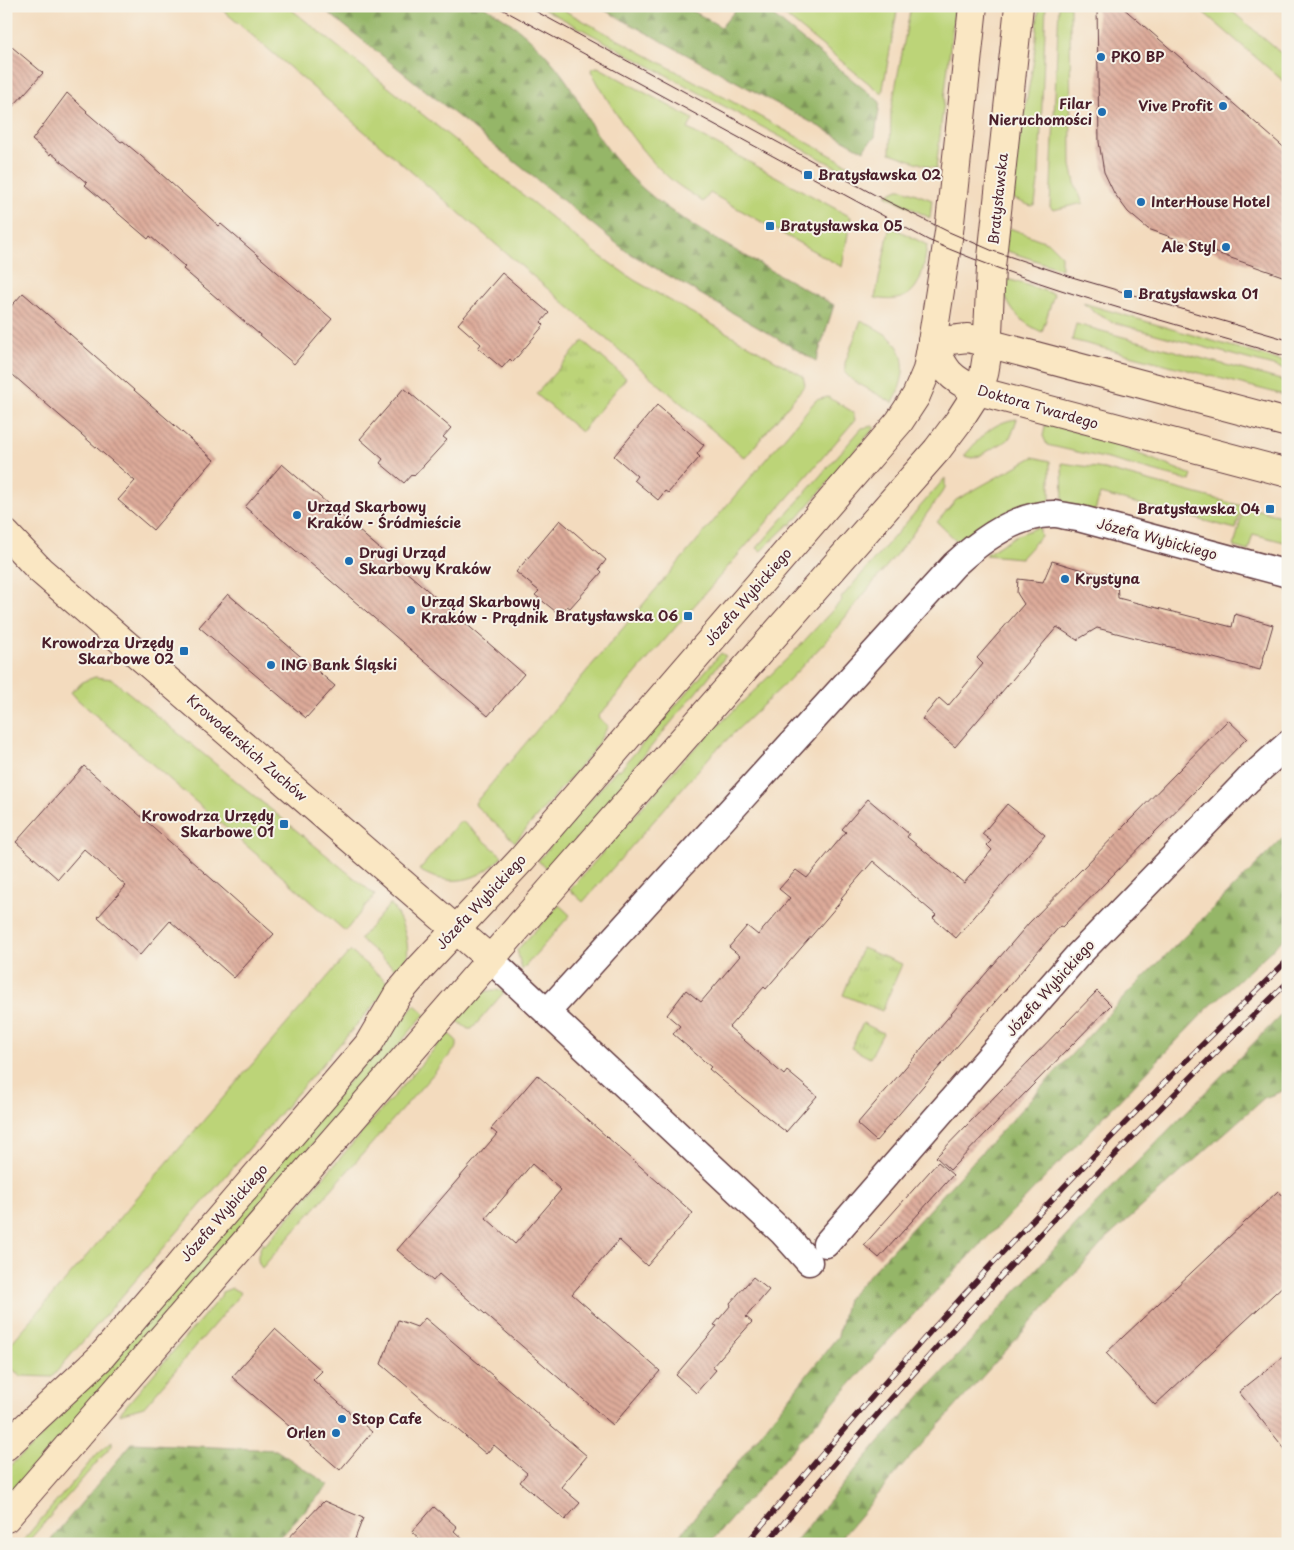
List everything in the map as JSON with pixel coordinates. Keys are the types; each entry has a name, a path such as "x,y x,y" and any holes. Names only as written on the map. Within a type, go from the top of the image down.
{"street":[{"path":"973,6 949,232 932,342 968,338 1288,423"},
{"name":"Bratysławska","path":"978,392 984,374 991,267 1019,6"},
{"name":"Doktora Twardego","path":"932,342 943,366 958,382 978,392 1288,473"},
{"name":"Józefa Wybickiego","path":"6,1446 100,1358 368,1045 398,994 421,967 522,859 899,422 916,396 927,370 932,342"},
{"path":"6,1518 490,959 931,456 958,422 978,392"},
{"name":"Józefa Wybickiego","path":"547,1012 954,565 986,539 1020,520 1055,514 1078,518 1288,574"},
{"name":"Krowoderskich Zuchów","path":"6,534 40,570 490,959"},
{"name":"Józefa Wybickiego","path":"490,959 784,1233 818,1253 1079,954 1248,780 1288,744"}],"green space":[{"path":"218,6 287,6 593,251 634,280 803,376 805,385 745,458"},
{"path":"320,6 484,6 506,20 527,36 555,65 571,88 601,141 642,188 697,228 834,305 816,361 626,251"},
{"path":"539,6 556,6 858,170 861,177 860,180"},
{"path":"597,6 684,6 721,27 739,6 761,6 880,102 875,137 865,147 864,151"},
{"path":"773,6 898,6 882,94"},
{"path":"911,6 955,6 936,169 890,153 891,110"},
{"path":"1039,6 1046,6 1039,175 1035,204 1031,206 1009,197 1034,59"},
{"path":"1059,6 1070,6 1071,165 1076,187 1083,203 1053,210 1050,207"},
{"path":"1196,6 1226,6 1288,59 1288,85"},
{"path":"598,67 693,119 688,129 851,217 842,267 710,193 703,202 674,182 649,158 618,116 591,71 592,68"},
{"path":"898,189 903,189 932,200 930,218 886,195"},
{"path":"890,226 927,245 923,268 916,287 909,294 901,298 889,300 875,298"},
{"path":"1007,227 1049,243 1061,255 1061,269 1004,250"},
{"path":"1002,277 1054,294 1042,332 1025,323 1013,310 1005,295"},
{"path":"1083,303 1288,363 1288,370 1115,323 1097,314"},
{"path":"861,320 888,336 900,351 903,359 902,377 893,403 852,380 845,373 845,363"},
{"path":"1076,324 1288,382 1288,396 1072,340"},
{"path":"583,341 626,378 581,432 536,394"},
{"path":"828,397 853,412 855,420 598,717 608,726 594,750 515,842 475,803 816,400"},
{"path":"1017,419 1008,440 979,456 972,458 964,456 993,427"},
{"path":"1046,423 1124,445 1124,448 1192,475 1190,481 1047,445 1043,436"},
{"path":"875,427 797,519 791,525 789,524 761,551 757,548 862,428"},
{"path":"1033,457 1050,461 1050,502 960,544 937,522 956,500"},
{"path":"1062,463 1104,469 1242,506 1236,529 1100,494 1095,511 1063,504"},
{"path":"945,478 945,488 911,536 826,641 787,682 713,753 583,902 570,890 686,757 793,653 842,600 841,598"},
{"path":"1244,506 1288,518 1288,543 1253,534 1248,551 1234,547"},
{"path":"1039,527 1041,536 1021,558 985,555 1015,536"},
{"path":"721,653 726,656 631,771 633,774 549,870 538,861 617,769 620,770"},
{"path":"95,677 112,679 375,895 347,929 344,930 71,692 84,681"},
{"path":"459,822 463,822 502,856 484,872 463,880 442,879 430,876 419,870"},
{"path":"1288,833 1288,935 1208,1008 889,1340 709,1544 673,1544 838,1336 847,1299 1127,994"},
{"path":"390,904 404,928 408,948 405,966 400,973 360,939"},
{"path":"559,905 570,915 522,970 517,950"},
{"path":"862,948 902,964 882,1011 843,995"},
{"path":"350,951 391,985 52,1377 21,1376 6,1364 6,1349"},
{"path":"493,990 505,991 472,1029 468,1029 456,1020 479,993"},
{"path":"415,1005 425,1014 6,1500 6,1469 35,1444"},
{"path":"1288,1008 1288,1089 1264,1098 1107,1238 905,1463 836,1544 793,1544 879,1442 1089,1211"},
{"path":"863,1023 883,1033 870,1058 851,1048"},
{"path":"448,1033 457,1041 457,1047 262,1268 258,1262 258,1256 263,1243 265,1245"},
{"path":"232,1288 241,1293 144,1407 119,1414 221,1296 222,1292"},
{"path":"112,1441 112,1445 26,1544 20,1544 97,1454"},
{"path":"132,1443 276,1450 329,1485 273,1544 47,1544"}],"building":[{"path":"1097,6 1121,6 1288,151 1288,278 1148,229 1128,212 1114,193 1104,172 1099,142"},
{"path":"6,42 43,73 6,114"},
{"path":"67,93 86,112 121,142 123,141 141,156 219,226 221,224 332,319 294,364 183,269 185,267 150,236 148,239 85,185 87,183 32,140"},
{"path":"502,273 549,313 541,322 544,325 513,362 510,359 502,368 478,348 481,344 458,324"},
{"path":"23,293 214,460 153,530 118,500 135,481 6,369 6,312"},
{"path":"404,388 451,428 443,437 447,440 414,476 412,474 404,483 380,463 383,459 360,439"},
{"path":"657,405 704,445 697,454 700,457 668,493 665,491 658,500 634,480 637,476 614,456"},
{"path":"282,464 524,674 488,716 245,507"},
{"path":"560,520 606,560 599,569 602,572 570,608 567,606 560,615 535,595 539,591 516,572"},
{"path":"1052,561 1099,575 1112,573 1117,581 1118,598 1232,627 1235,614 1273,625 1260,670 1097,628 1077,640 1057,627 955,747 922,719 939,698 948,706 983,664 977,658 1024,604 1017,593 1018,579 1043,582"},
{"path":"228,594 335,686 306,718 199,627"},
{"path":"1228,720 1247,738 1062,927 1060,926 876,1141 857,1124 1029,923"},
{"path":"84,766 274,934 234,978 170,921 140,955 98,917 126,886 84,849 58,879 16,842"},
{"path":"868,799 909,834 907,837 964,883 992,850 987,845 991,841 982,834 1007,804 1045,835 956,938 933,918 936,915 873,861 766,989 764,987 729,1027 784,1075 787,1071 817,1096 786,1132 709,1069 711,1067 673,1034 680,1026 667,1015 686,990 701,1002 740,956 729,947 747,926 758,935 790,898 779,889 796,870 807,878 846,832 842,829"},
{"path":"1097,991 1111,1005 950,1170 936,1157"},
{"path":"537,1075 693,1213 647,1266 619,1240 572,1294 660,1371 613,1425 439,1274 433,1281 397,1250 497,1134 491,1129","holes":["532,1164 561,1190 515,1244 486,1218"]},
{"path":"938,1162 953,1175 879,1258 864,1245"},
{"path":"1278,1191 1288,1200 1288,1281 1155,1405 1106,1353"},
{"path":"753,1277 769,1290 746,1317 752,1322 712,1367 716,1370 696,1393 676,1375 717,1326 714,1325 731,1305 730,1303"},
{"path":"425,1318 587,1456 561,1487 580,1503 565,1520 520,1482 527,1473 494,1445 486,1454 381,1364 398,1320 417,1327"},
{"path":"275,1329 322,1371 313,1380 372,1432 340,1470 232,1377"},
{"path":"1288,1353 1288,1453 1239,1392"},
{"path":"324,1501 363,1518 353,1544 283,1544"},
{"path":"434,1507 457,1527 454,1531 468,1544 426,1544 412,1532"}],"tram line":[{"path":"496,6 928,240 1016,275 1061,290 1288,357"},
{"path":"526,6 875,195 949,232 993,251 1072,277 1288,340"}],"railway":[{"path":"746,1544 942,1318 1078,1172 1288,960"},
{"path":"766,1544 891,1398 1085,1186 1288,982"}],"place":[{"name":"PKO BP","path":"1101,57"},
{"name":"Vive Profit","path":"1223,106"},
{"name":"Filar Nieruchomości","path":"1102,112"},
{"name":"Bratysławska 02","path":"808,175"},
{"name":"InterHouse Hotel","path":"1141,202"},
{"name":"Bratysławska 05","path":"770,226"},
{"name":"Ale Styl","path":"1226,247"},
{"name":"Bratysławska 01","path":"1128,294"},
{"name":"Bratysławska 04","path":"1270,509"},
{"name":"Urząd Skarbowy Kraków - Śródmieście","path":"297,515"},
{"name":"Drugi Urząd Skarbowy Kraków","path":"349,561"},
{"name":"Krystyna","path":"1065,579"},
{"name":"Urząd Skarbowy Kraków - Prądnik","path":"411,610"},
{"name":"Bratysławska 06","path":"688,616"},
{"name":"Krowodrza Urzędy Skarbowe 02","path":"184,651"},
{"name":"ING Bank Śląski","path":"271,665"},
{"name":"Krowodrza Urzędy Skarbowe 01","path":"284,824"},
{"name":"Stop Cafe","path":"342,1419"},
{"name":"Orlen","path":"336,1433"}]}
